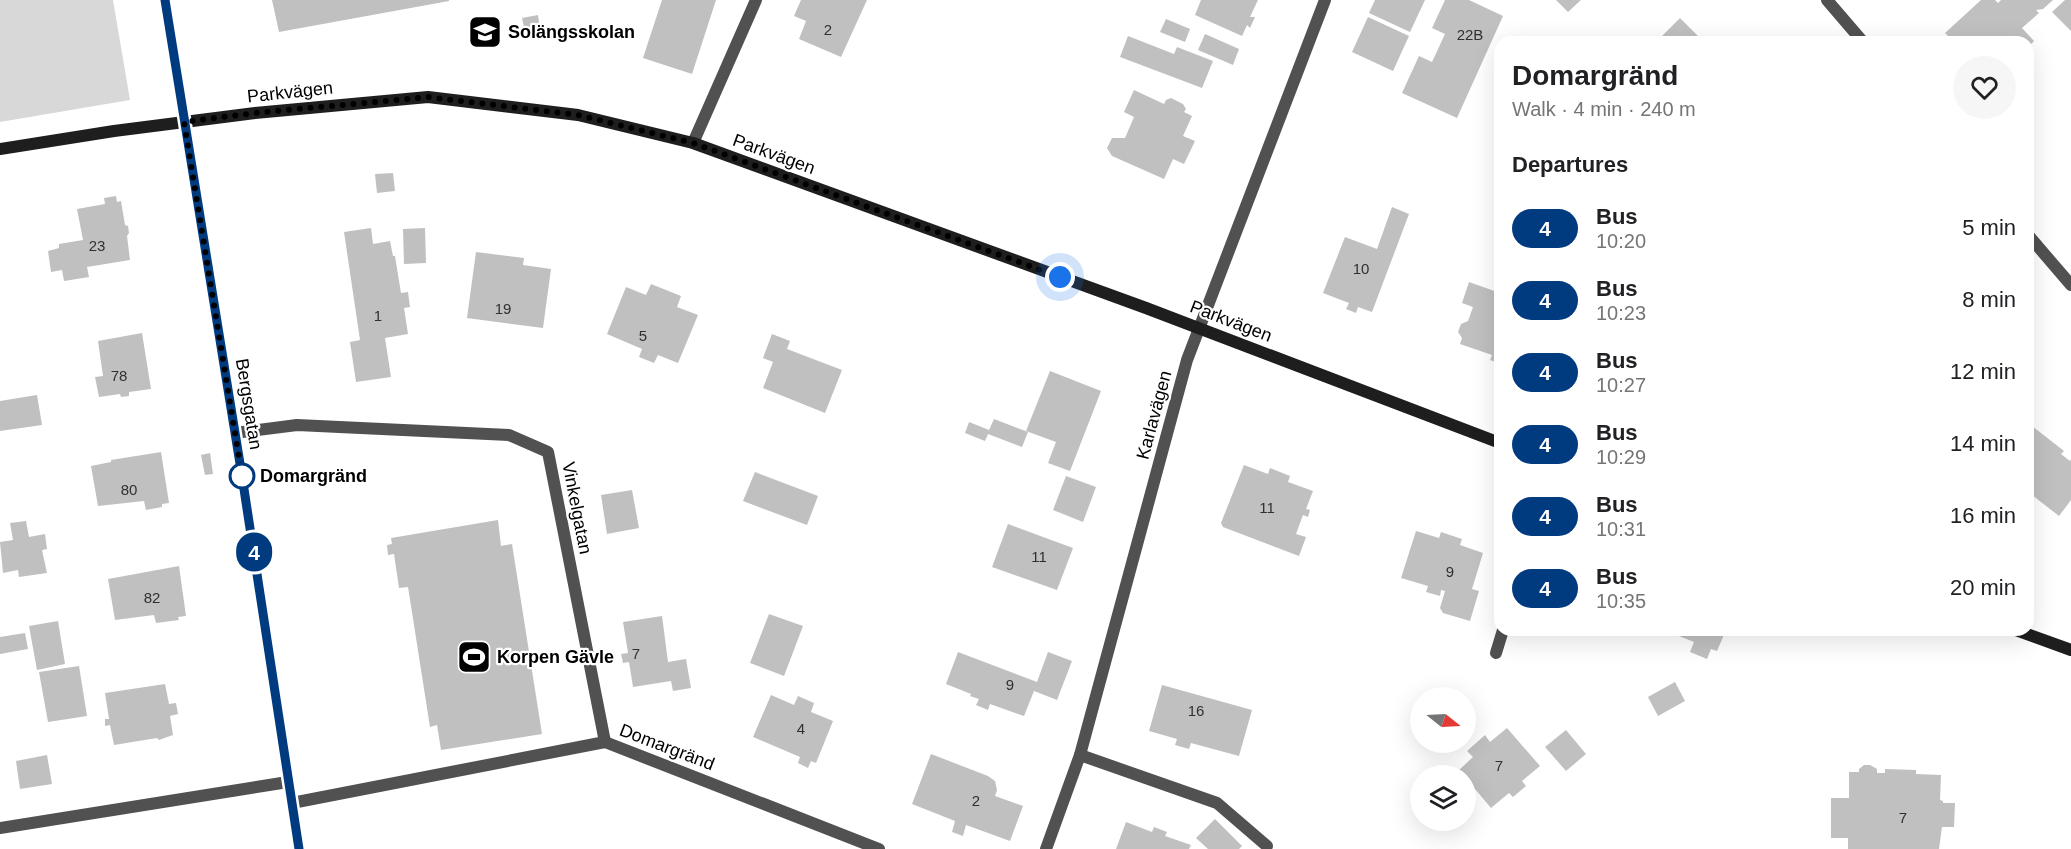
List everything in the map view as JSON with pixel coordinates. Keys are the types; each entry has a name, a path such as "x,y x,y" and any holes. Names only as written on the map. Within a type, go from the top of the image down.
{"main road":[{"name":"Parkvägen","path":"0,149 114,131 255,113 428,97 578,115 693,143 1198,328 1494,441"},
{"path":"2032,636 2071,650"}],"street":[{"name":"Bergsgatan","path":"165,0 299,849"},
{"path":"693,143 756,0"},
{"name":"Karlavägen","path":"1046,849 1080,754 1187,360 1325,0"},
{"path":"1827,0 1858,36"},
{"path":"2034,242 2071,285"},
{"name":"Vinkelgatan","path":"235,433 297,425 509,435 548,452 605,742"},
{"path":"1496,653 1501,636"},
{"name":"Domargränd","path":"292,803 605,742 879,849"},
{"path":"1080,754 1217,803 1268,846"},
{"path":"0,828 288,782"}],"shaded area":[{"path":"0,0 113,0 130,100 0,122"}],"building":[{"path":"272,0 449,0 449,1 279,32"},
{"path":"662,0 716,0 692,74 643,58"},
{"path":"801,0 867,0 841,57 799,39 806,21 794,16"},
{"path":"1201,0 1258,0 1250,17 1255,17 1250,28 1247,25 1242,36 1195,15"},
{"path":"1375,0 1425,0 1410,32 1369,13"},
{"path":"1445,0 1469,0 1503,16 1457,118 1402,93 1419,56 1432,62 1445,34 1432,28"},
{"path":"1556,0 1581,0 1568,12"},
{"path":"1981,0 1995,0 1998,3 2001,0 2053,0 2043,9 2036,10 2039,13 2022,28 2029,36 1948,36 1945,33"},
{"path":"2065,0 2071,0 2071,31 2052,12"},
{"path":"538,15 540,29 525,32 522,18"},
{"path":"1368,17 1409,36 1393,71 1352,52"},
{"path":"1680,18 1698,36 1662,36"},
{"path":"1166,19 1190,29 1185,42 1160,32"},
{"path":"1205,34 1239,49 1233,65 1198,50"},
{"path":"1128,36 1174,54 1177,47 1213,61 1202,88 1120,57"},
{"path":"1134,90 1164,104 1171,98 1183,104 1186,109 1184,112 1192,116 1183,136 1195,141 1184,164 1173,159 1164,179 1112,156 1107,148 1112,138 1125,138 1134,117 1124,112"},
{"path":"393,173 395,191 377,193 375,174"},
{"path":"116,196 117,202 121,201 125,225 128,226 130,260 87,267 89,277 64,281 62,270 51,272 48,251 59,248 59,244 83,240 77,209 105,204 104,198"},
{"path":"1392,207 1409,214 1372,312 1358,307 1356,313 1346,309 1349,303 1323,293 1345,237 1377,249"},
{"path":"371,228 373,244 390,241 401,293 408,292 410,307 404,308 408,334 385,338 391,377 356,382 350,342 360,340 344,232"},
{"path":"425,228 426,263 404,264 403,229"},
{"path":"476,252 524,258 523,265 551,269 543,328 467,318"},
{"path":"1469,282 1494,291 1494,361 1490,360 1492,355 1460,344 1462,338 1458,332 1461,324 1468,321 1473,307 1462,303"},
{"path":"651,284 681,296 677,307 698,315 678,363 658,355 654,363 639,357 642,349 607,334 626,287 646,295"},
{"path":"142,333 151,389 129,392 129,396 121,397 120,394 99,397 95,377 103,376 98,341"},
{"path":"772,334 790,341 787,349 842,370 825,413 763,388 773,362 763,358"},
{"path":"1050,371 1101,391 1070,471 1048,463 1056,442 1026,431"},
{"path":"37,395 42,425 0,431 0,401"},
{"path":"994,419 1028,432 1022,447 988,434 985,441 965,433 969,422 989,430"},
{"path":"2034,428 2064,451 2061,454 2070,461 2071,459 2071,500 2059,516 2034,497"},
{"path":"161,452 169,503 146,510 144,501 98,506 91,466 111,462 111,460"},
{"path":"210,453 213,474 205,475 201,455"},
{"path":"1244,465 1268,474 1270,468 1290,476 1288,482 1313,491 1306,509 1310,510 1308,517 1303,515 1296,534 1306,537 1299,556 1223,527 1221,523"},
{"path":"755,472 818,496 807,525 743,501"},
{"path":"1066,476 1096,487 1083,522 1053,510"},
{"path":"632,490 639,528 607,534 601,495"},
{"name":"Korpen Gävle","path":"498,520 501,546 512,544 542,734 441,750 437,725 430,727 408,587 399,588 394,554 388,555 387,545 392,544 391,538"},
{"path":"26,521 29,537 45,534 47,549 42,550 47,573 19,577 18,570 3,573 0,542 13,540 10,523"},
{"path":"1008,524 1073,548 1057,590 992,567"},
{"path":"1416,531 1439,538 1441,532 1462,539 1460,545 1483,553 1472,589 1479,591 1470,621 1443,613 1440,608 1445,591 1441,590 1440,596 1426,592 1428,586 1401,578"},
{"path":"179,566 186,616 178,617 179,620 156,623 154,615 115,620 108,579"},
{"path":"769,614 803,626 784,676 750,663"},
{"path":"662,616 668,662 686,659 691,688 673,691 671,681 633,687 629,662 623,663 621,654 628,653 623,622"},
{"path":"58,621 65,664 37,670 29,626"},
{"path":"25,633 28,649 0,654 0,637"},
{"path":"1679,636 1723,636 1717,651 1711,649 1707,659 1690,652 1694,642"},
{"path":"958,652 1037,682 1048,652 1072,661 1057,700 1034,691 1024,716 990,704 988,710 976,705 979,699 970,696 971,694 946,684"},
{"path":"79,666 87,716 48,722 39,672"},
{"path":"1675,682 1685,701 1658,716 1648,697"},
{"path":"165,684 169,704 176,703 178,714 170,716 173,735 159,740 157,738 114,745 110,725 105,726 105,719 109,719 105,693"},
{"path":"1162,685 1252,710 1239,756 1191,743 1189,749 1175,745 1177,739 1149,731"},
{"path":"771,695 794,705 798,696 814,703 811,712 833,721 816,763 811,761 808,768 798,763 800,757 753,737"},
{"path":"1507,728 1540,766 1522,781 1526,786 1513,797 1509,793 1491,808 1476,790 1476,765 1464,765 1473,757 1469,753 1476,753 1476,743 1485,735 1490,742"},
{"path":"1566,730 1586,754 1566,771 1545,747"},
{"path":"931,754 988,776 995,781 997,790 995,796 1023,806 1010,841 966,825 963,836 952,832 955,821 912,804"},
{"path":"47,755 52,784 20,789 16,761"},
{"path":"1864,765 1877,769 1877,773 1885,773 1885,769 1916,770 1916,774 1941,775 1940,800 1943,803 1955,803 1954,827 1942,827 1939,849 1848,849 1848,838 1831,838 1831,798 1849,798 1849,772 1859,772"},
{"path":"1215,819 1242,846 1239,849 1208,849 1196,838"},
{"path":"1126,822 1152,832 1154,827 1167,832 1165,836 1191,845 1189,849 1116,849"}],"bus line":[{"name":"4","path":"165,0 242,476 299,849"}],"place":[{"name":"Solängsskolan","path":"485,32"},
{"name":"Domargränd","path":"242,476"},
{"name":"Korpen Gävle","path":"474,657"}],"route":[{"path":"242,476 184,122 428,97 578,115 693,143 1060,277"}]}
